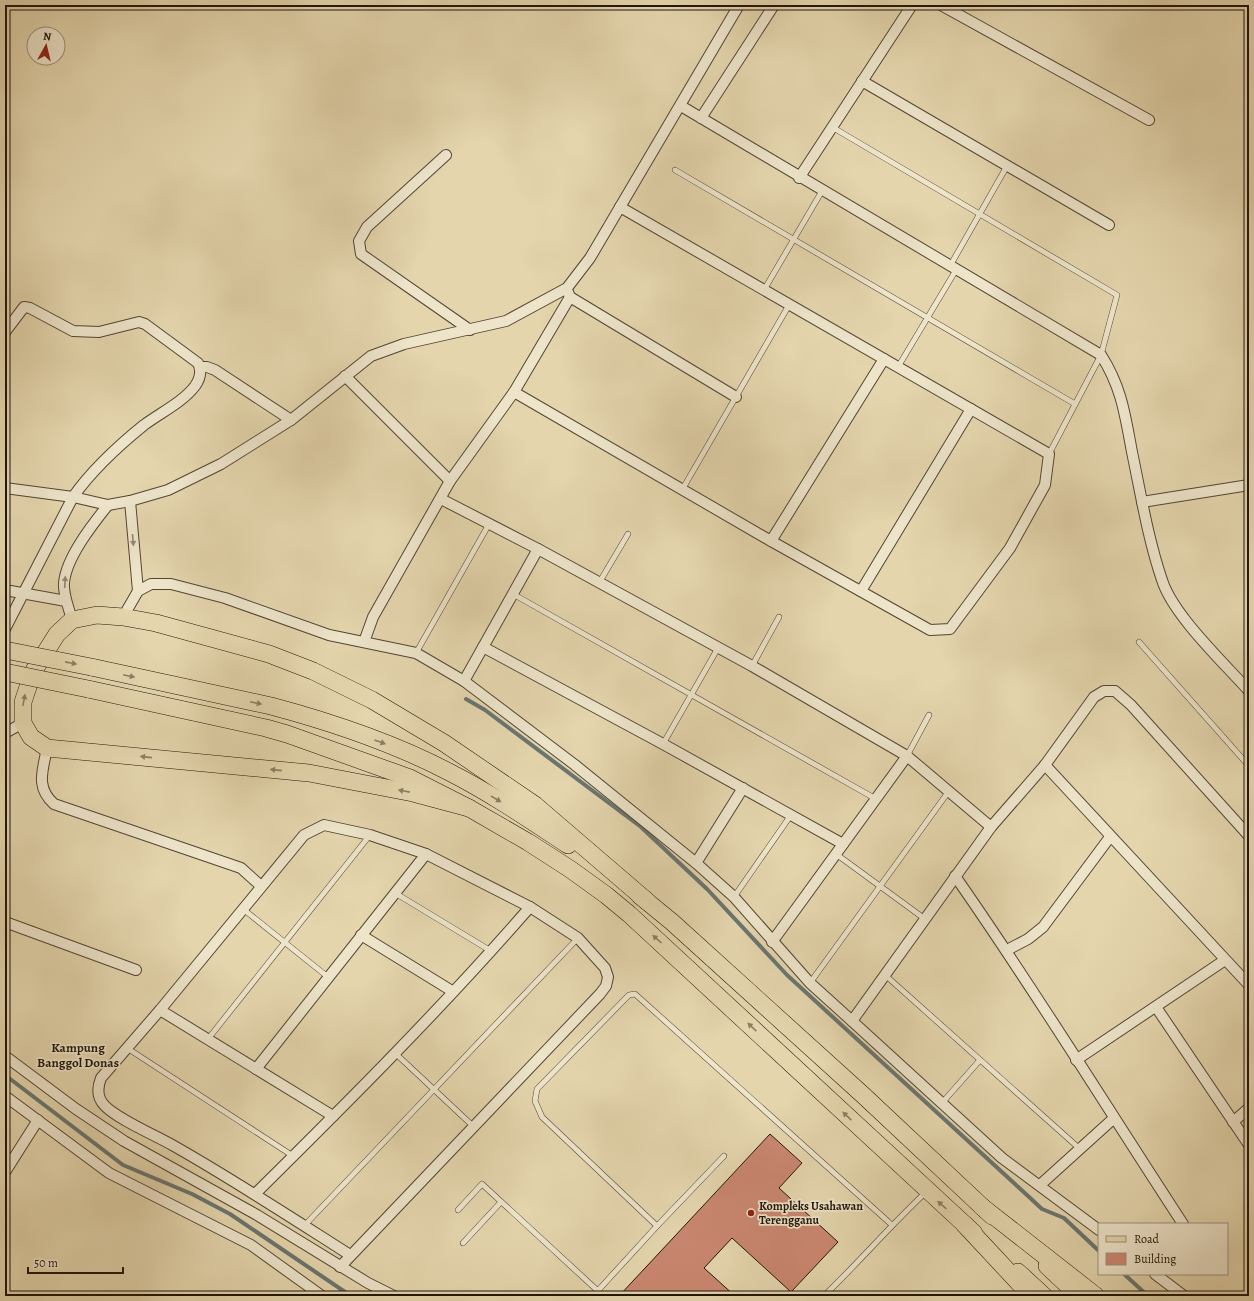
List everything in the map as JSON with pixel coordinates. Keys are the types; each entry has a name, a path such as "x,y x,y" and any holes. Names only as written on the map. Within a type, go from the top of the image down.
{"main road":[{"path":"469,808 413,793 310,773 47,748 31,737 23,723 23,702 33,672 57,634 72,620 97,615 124,617 156,623 269,654 313,671 372,700 444,743 535,805 648,902 863,1095 1079,1296"},
{"path":"5,650 91,667 296,713 406,752 467,781 524,816 648,902"},
{"path":"5,672 242,722 287,734 410,778 469,808 570,868 606,895 661,942 927,1191 1044,1296"},
{"path":"981,1206 1096,1296"},
{"path":"964,1224 1031,1296"}],"street":[{"path":"364,642 373,617 450,481 514,392 568,292 681,106 739,5"},
{"path":"701,118 774,5"},
{"path":"941,5 1149,120"},
{"path":"799,178 910,6"},
{"path":"862,81 1109,225"},
{"path":"681,106 799,178 1101,355 1113,374 1121,399 1142,502 1162,581 1181,615 1249,691"},
{"path":"446,155 367,227 359,242 361,254 470,330"},
{"path":"514,392 771,541 930,630 950,629 1010,548 1045,485 1049,454 620,207"},
{"path":"5,488 76,498 103,504 130,501 168,490 221,464 291,420 361,362 385,350 506,321 568,292"},
{"path":"568,292 736,396"},
{"path":"5,332 24,307 30,308 74,331 99,332 139,322 145,324 193,359 200,367 200,378 186,395 128,438 85,480 5,629"},
{"path":"771,541 884,359"},
{"path":"200,367 207,367 215,370 291,420"},
{"path":"345,376 450,481"},
{"path":"861,591 971,409"},
{"path":"1142,502 1249,486"},
{"path":"441,499 538,549 752,666 907,756 991,828"},
{"path":"124,617 138,591 130,501"},
{"path":"72,620 66,601 64,585 66,569 103,504"},
{"path":"464,681 538,549"},
{"path":"138,591 151,584 171,584 225,598 329,635 416,654 464,681 575,765 696,863 734,897 772,942 810,983 1002,1158 1098,1229"},
{"path":"5,590 66,601"},
{"path":"483,647 744,788 843,844"},
{"path":"852,1021 991,828 1045,765 1094,697 1104,691 1115,691 1130,706 1249,836"},
{"path":"5,733 23,723"},
{"path":"47,748 41,784 46,797 54,804 241,868 261,886"},
{"path":"772,942 907,756"},
{"path":"1045,765 1110,837 1249,985"},
{"path":"696,863 744,788"},
{"path":"340,1267 600,994 606,986 608,977 605,968 578,938 530,907 426,854 370,835 324,825 304,835 160,1010 101,1078 98,1087 100,1098 104,1105 112,1112 255,1194 350,1255"},
{"path":"1007,950 1028,940 1043,927 1110,837"},
{"path":"256,1069 426,854"},
{"path":"955,876 1007,950 1113,1118 1182,1223"},
{"path":"255,1194 395,1053 452,991 492,951 530,907"},
{"path":"5,922 136,970"},
{"path":"361,935 452,991"},
{"path":"1076,1060 1225,960"},
{"path":"1156,1007 1249,1145"},
{"path":"160,1010 333,1116"},
{"path":"5,1056 76,1109 124,1141 258,1215 340,1267 394,1296"},
{"path":"5,1096 110,1173 251,1245 322,1296"},
{"path":"1233,1122 1249,1108"},
{"path":"1040,1185 1113,1118"},
{"path":"5,1172 38,1120"},
{"path":"1156,1275 1184,1296"}],"lane":[{"path":"832,127 1117,295 1101,355 1049,454"},
{"path":"898,368 928,318 980,214 1007,166"},
{"path":"675,170 1075,404"},
{"path":"764,290 822,191"},
{"path":"682,490 789,305"},
{"path":"416,654 489,524"},
{"path":"599,583 628,534"},
{"path":"513,594 876,799"},
{"path":"752,666 779,617"},
{"path":"1139,642 1249,766"},
{"path":"663,744 718,648"},
{"path":"907,756 929,715"},
{"path":"810,983 948,791"},
{"path":"734,897 791,815"},
{"path":"208,1039 370,835"},
{"path":"836,854 925,919"},
{"path":"395,893 492,951"},
{"path":"243,909 328,977"},
{"path":"304,1226 578,938"},
{"path":"885,975 1080,1149"},
{"path":"657,1226 542,1117 534,1101 537,1088 629,995 635,994 892,1225"},
{"path":"127,1048 293,1156"},
{"path":"395,1053 474,1127"},
{"path":"942,1103 980,1060"},
{"path":"593,1296 724,1156"},
{"path":"458,1210 482,1184 598,1291"},
{"path":"824,1296 927,1191"},
{"path":"463,1243 501,1202"}],"building":[{"name":"Kompleks Usahawan Terengganu","path":"770,1134 802,1163 779,1188 838,1242 791,1292 732,1238 704,1268 735,1296 619,1296"}],"waterway":[{"path":"466,699 485,710 641,827 707,889 787,975 1042,1209 1064,1218 1098,1250"},
{"path":"5,1075 123,1165 192,1194 230,1214 351,1296"},
{"path":"1125,1275 1148,1296"}],"place":[{"name":"Kompleks Usahawan Terengganu","path":"751,1213"}],"district":[{"name":"Kampung Banggol Donas","path":"78,1054"}]}
